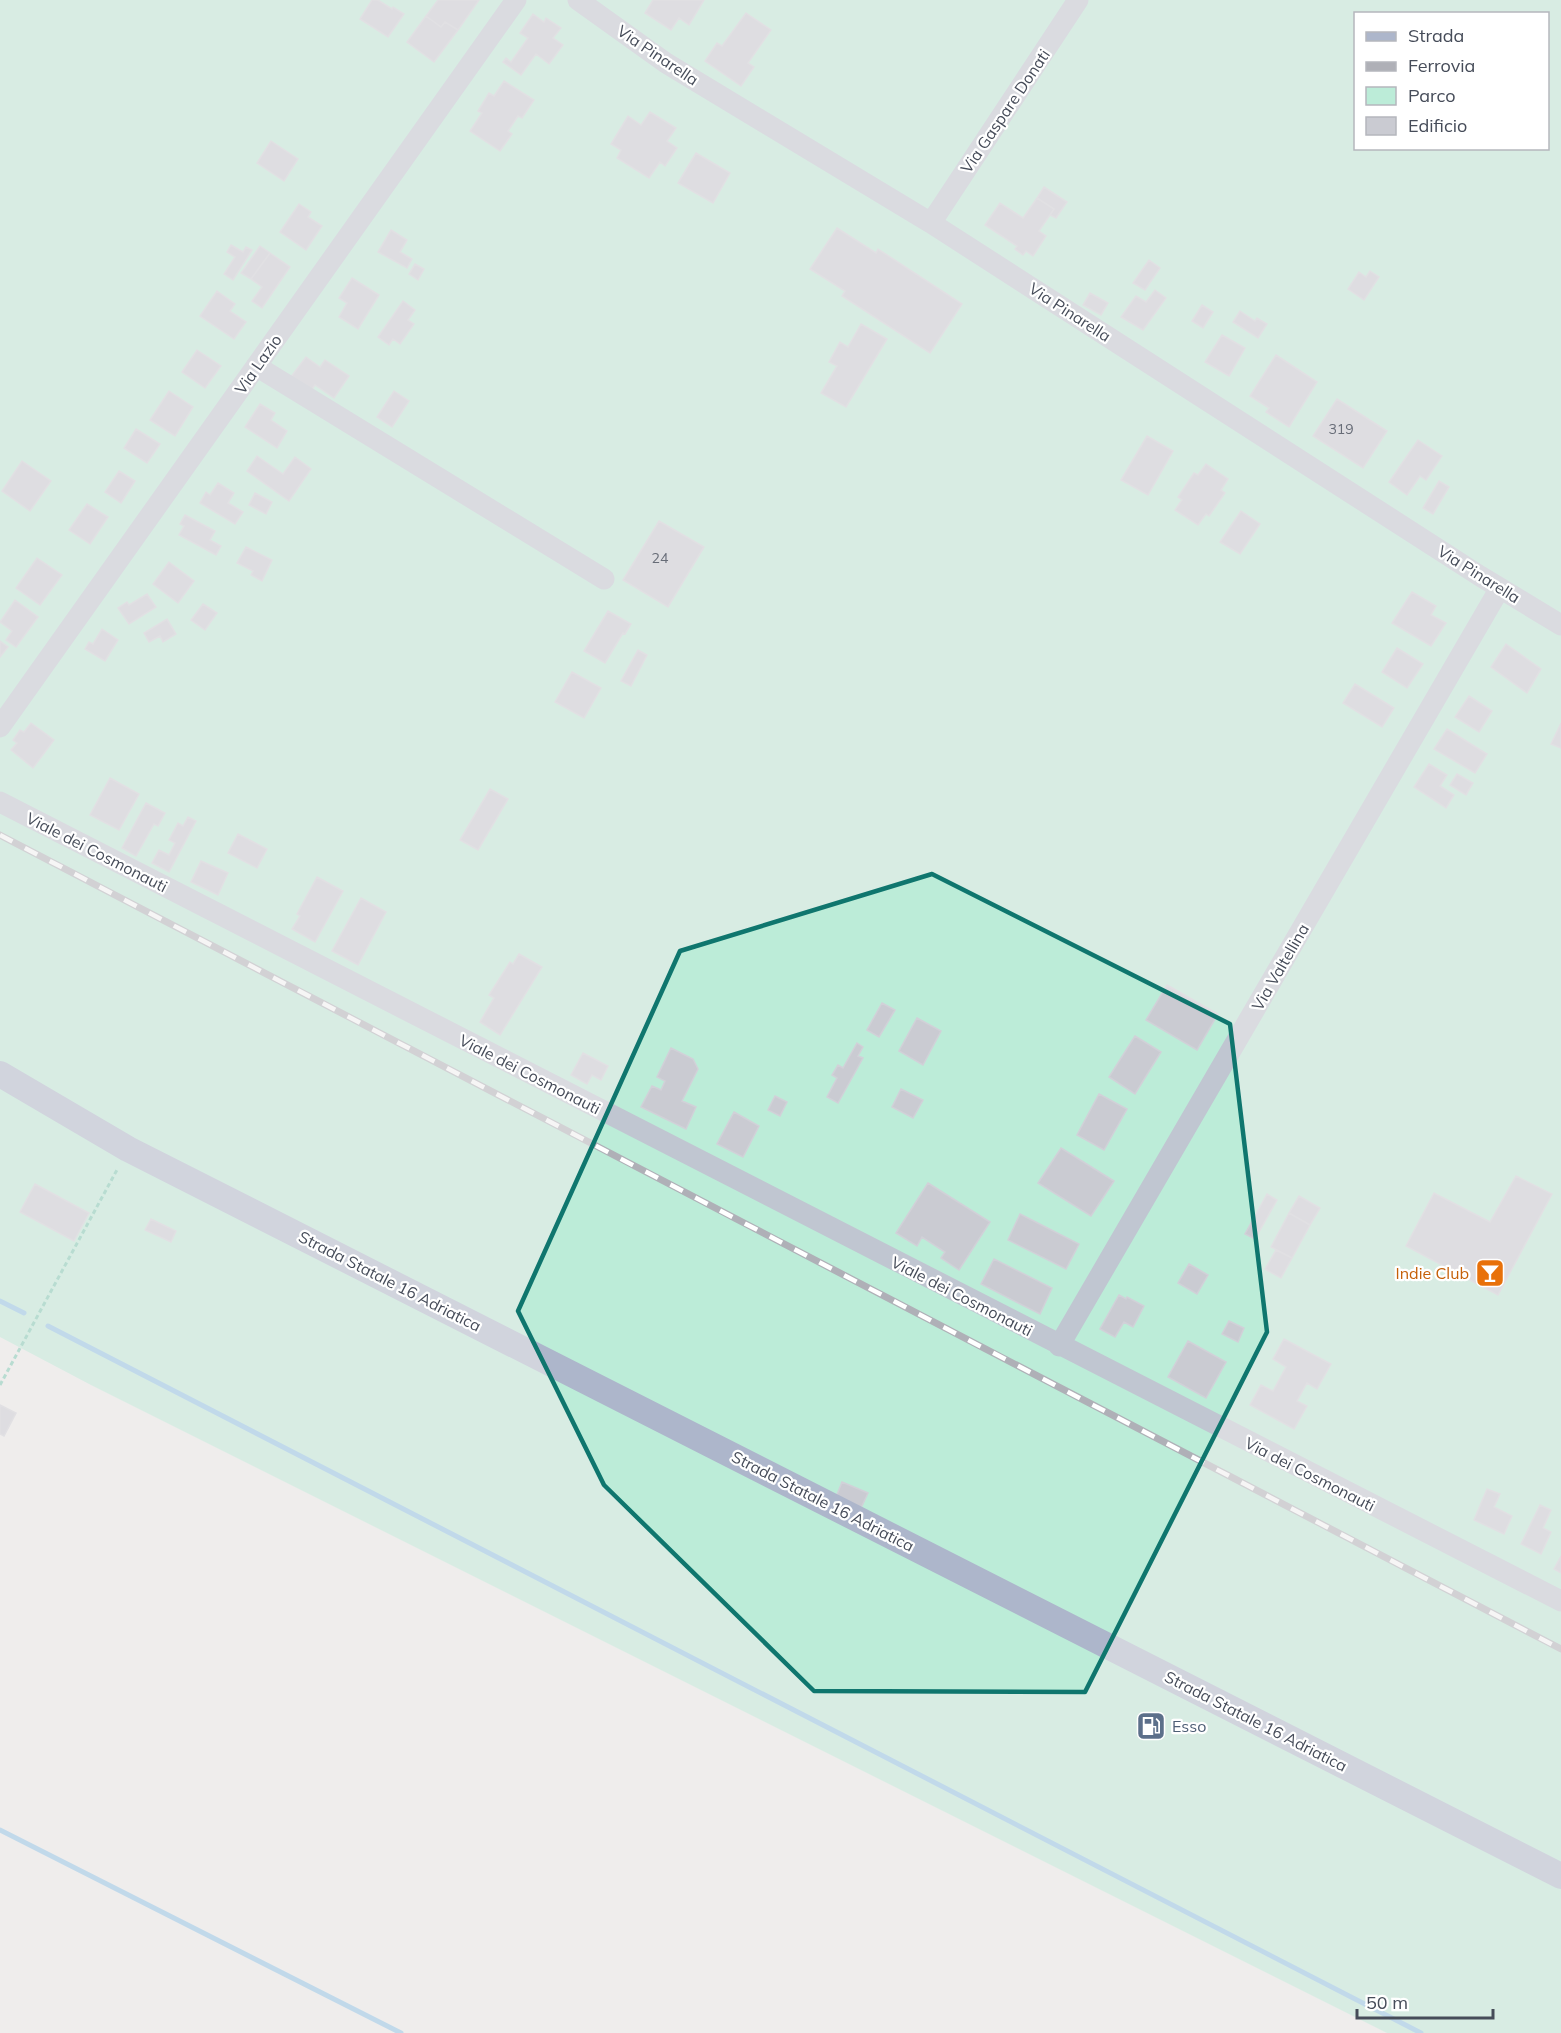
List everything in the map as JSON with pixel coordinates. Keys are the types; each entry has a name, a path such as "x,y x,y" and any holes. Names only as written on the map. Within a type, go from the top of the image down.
{"main road":[{"name":"Strada Statale 16 Adriatica","path":"0,1074 128,1149 1561,1876"},
{"name":"Strada Statale 16 Adriatica","path":"0,1091 86,1125"}],"street":[{"name":"Via Lazio","path":"0,727 516,0"},
{"name":"Via Pinarella","path":"579,0 666,63 931,223 1561,625"},
{"name":"Via Gaspare Donati","path":"931,223 1078,0"},
{"path":"256,366 604,579"},
{"name":"Via Valtellina","path":"1059,1346 1500,588"},
{"name":"Viale dei Cosmonauti","path":"0,802 1059,1346"},
{"name":"Via dei Cosmonauti","path":"1059,1346 1561,1601"}],"path":[{"path":"0,1385 128,1149"}],"highlighted area":[{"path":"932,874 1230,1024 1267,1332 1085,1692 814,1691 604,1485 518,1311 680,951"}],"green space":[{"path":"0,0 1561,0 1561,2033 1387,2033 91,1385 0,1337"}],"building":[{"path":"372,0 378,0 404,14 388,37 360,19"},
{"path":"438,0 479,0 458,30 445,22 441,27 426,16"},
{"path":"653,0 704,0 689,25 679,18 671,30 645,13"},
{"path":"746,13 771,30 748,63 754,67 741,86 705,61 717,43 722,46"},
{"path":"533,14 544,22 546,18 561,28 553,38 563,45 549,64 536,54 521,75 503,62 506,58 511,62 528,38 520,33"},
{"path":"426,16 441,27 445,22 458,30 434,62 407,42"},
{"path":"504,81 534,100 522,118 518,116 508,131 512,134 500,151 470,131 482,113 478,111 489,93 494,96"},
{"path":"650,112 676,128 667,141 677,148 665,166 660,162 649,178 617,158 621,150 611,144 628,116 641,125"},
{"path":"271,141 298,159 284,181 257,163"},
{"path":"696,153 730,173 713,203 678,183"},
{"path":"1044,187 1067,202 1056,218 1050,215 1054,209 1037,198"},
{"path":"1037,198 1054,209 1039,231 1046,236 1033,256 1026,251 1023,255 1015,249 1017,246 985,225 1000,203 1023,218"},
{"path":"299,204 311,212 308,217 322,226 306,250 280,232"},
{"path":"837,228 876,253 878,249 962,304 930,353 842,296 845,291 810,269"},
{"path":"391,230 407,240 400,252 412,259 407,268 378,252"},
{"path":"231,245 243,252 246,247 252,250 233,280 224,274 235,257 227,252"},
{"path":"260,246 270,253 251,279 241,273"},
{"path":"270,253 290,267 262,308 252,301 262,287 251,279"},
{"path":"1149,260 1160,268 1145,290 1133,283"},
{"path":"415,264 424,269 418,280 409,274"},
{"path":"1370,271 1379,277 1364,300 1348,289 1359,272 1366,277"},
{"path":"352,278 379,295 358,329 339,317 347,303 339,298"},
{"path":"1155,290 1166,298 1143,330 1121,317 1136,296 1146,302"},
{"path":"217,291 235,304 230,311 246,322 234,339 200,316"},
{"path":"1090,293 1108,303 1101,315 1083,305"},
{"path":"403,301 415,310 408,320 414,324 400,344 393,339 389,345 378,337"},
{"path":"1202,305 1213,312 1203,328 1192,321"},
{"path":"1240,311 1255,321 1257,318 1267,324 1258,338 1233,322"},
{"path":"861,324 887,339 846,407 821,393 837,366 829,362 840,342 848,347"},
{"path":"1222,335 1245,348 1229,376 1205,362"},
{"path":"197,350 221,366 205,388 182,372"},
{"path":"1276,355 1317,382 1289,427 1266,412 1269,408 1250,396"},
{"path":"306,357 320,367 325,360 349,376 334,398 315,385 310,392 290,378"},
{"path":"169,391 193,407 175,436 150,420"},
{"path":"394,391 409,401 392,427 377,417"},
{"path":"1337,399 1387,431 1363,468 1313,436"},
{"path":"260,404 275,413 271,420 287,431 277,448 245,427"},
{"path":"136,429 160,444 147,463 124,448"},
{"path":"1147,436 1173,451 1148,495 1121,480"},
{"path":"1418,440 1442,456 1426,480 1420,476 1407,495 1389,482"},
{"path":"257,456 283,474 295,457 311,469 289,501 247,471"},
{"path":"22,461 51,481 30,511 2,491"},
{"path":"1206,464 1228,479 1221,490 1225,493 1209,516 1206,514 1198,525 1175,510 1182,500 1178,497 1194,473 1198,475"},
{"path":"119,471 135,481 121,503 105,492"},
{"path":"1439,481 1449,487 1433,514 1423,508"},
{"path":"218,483 234,493 228,503 243,512 235,524 200,503 206,492 210,495"},
{"path":"255,493 272,502 266,514 249,505"},
{"path":"87,504 108,517 90,544 69,530"},
{"path":"1241,511 1260,524 1240,554 1220,542"},
{"path":"185,515 215,531 210,540 221,546 216,555 179,535 184,526 180,524"},
{"path":"659,521 704,547 668,607 623,580"},
{"path":"246,547 272,560 262,581 251,575 253,571 237,563"},
{"path":"37,558 62,575 40,605 16,588"},
{"path":"169,562 194,581 178,603 153,584"},
{"path":"1412,592 1436,606 1431,615 1446,623 1431,646 1392,623"},
{"path":"147,594 156,607 129,624 118,608 127,602 129,605"},
{"path":"15,600 38,617 16,647 6,640 12,631 0,622"},
{"path":"203,604 217,613 205,630 191,620"},
{"path":"608,611 631,624 605,663 584,651"},
{"path":"167,619 176,634 163,642 160,636 149,642 144,633"},
{"path":"102,629 118,640 105,661 85,649 89,642 93,644"},
{"path":"0,641 8,647 0,657"},
{"path":"1506,644 1541,669 1527,693 1491,667"},
{"path":"1397,648 1423,664 1407,688 1382,672"},
{"path":"638,650 647,655 631,686 621,681"},
{"path":"572,672 601,688 584,718 555,702"},
{"path":"1355,684 1394,708 1382,727 1343,703"},
{"path":"1469,696 1492,711 1479,732 1455,717"},
{"path":"31,723 54,740 33,768 11,750 17,743 13,740 20,730 24,732"},
{"path":"1561,723 1561,748 1551,744"},
{"path":"1447,729 1487,754 1475,773 1434,749"},
{"path":"1429,764 1447,775 1440,786 1454,795 1446,808 1414,787"},
{"path":"1457,774 1473,783 1466,795 1450,785"},
{"path":"110,778 139,794 119,830 90,815"},
{"path":"490,789 508,799 478,850 460,840"},
{"path":"146,803 165,813 158,826 154,824 136,856 122,848"},
{"path":"188,817 196,821 169,872 152,863 159,850 169,855 175,843 169,840 178,823 183,826"},
{"path":"238,834 267,849 257,868 228,853"},
{"path":"201,861 228,873 218,895 191,882"},
{"path":"317,877 343,891 315,942 292,929 300,916 297,914"},
{"path":"361,898 386,912 358,965 332,951"},
{"path":"519,954 542,967 500,1035 480,1022 494,998 489,995 510,962 513,964"},
{"path":"1167,985 1218,1014 1197,1050 1146,1020"},
{"path":"882,1003 895,1010 879,1037 867,1030"},
{"path":"917,1018 941,1031 923,1065 899,1051"},
{"path":"1135,1036 1161,1052 1135,1094 1109,1077"},
{"path":"857,1043 863,1047 858,1056 863,1058 838,1103 827,1097 837,1078 832,1075 838,1065 843,1068"},
{"path":"671,1048 693,1059 698,1069 682,1101 696,1107 686,1129 641,1107 652,1086 661,1090 665,1081 657,1077"},
{"path":"583,1053 608,1066 601,1080 592,1075 587,1084 571,1075"},
{"path":"901,1089 923,1100 913,1118 892,1107"},
{"path":"1099,1094 1127,1109 1104,1150 1077,1135"},
{"path":"775,1096 787,1102 780,1116 768,1110"},
{"path":"734,1112 759,1126 743,1157 717,1144"},
{"path":"1061,1148 1114,1181 1091,1216 1038,1183"},
{"path":"1516,1176 1552,1194 1498,1295 1406,1246 1434,1193 1490,1222"},
{"path":"928,1183 990,1222 959,1270 941,1258 945,1252 922,1237 917,1246 896,1233"},
{"path":"35,1184 89,1213 74,1241 20,1212"},
{"path":"1267,1194 1277,1200 1255,1239 1245,1234"},
{"path":"1299,1196 1320,1208 1310,1225 1289,1213"},
{"path":"1289,1213 1310,1225 1292,1258 1271,1247"},
{"path":"1020,1214 1079,1244 1066,1269 1008,1240"},
{"path":"151,1219 176,1231 171,1242 145,1230"},
{"path":"1276,1250 1292,1258 1281,1278 1265,1269"},
{"path":"994,1259 1052,1288 1040,1314 981,1284"},
{"path":"1189,1264 1208,1275 1197,1294 1178,1283"},
{"path":"1119,1295 1144,1306 1133,1327 1124,1322 1115,1337 1100,1329"},
{"path":"1229,1321 1244,1328 1238,1342 1222,1334"},
{"path":"1284,1339 1331,1364 1317,1389 1307,1383 1297,1401 1307,1406 1294,1429 1250,1405 1261,1385 1273,1391 1286,1367 1273,1359"},
{"path":"1188,1341 1226,1362 1206,1398 1168,1377"},
{"path":"0,1405 16,1413 4,1436 0,1434"},
{"path":"842,1482 868,1493 861,1508 836,1497"},
{"path":"1487,1489 1500,1494 1494,1507 1512,1516 1504,1534 1474,1520"},
{"path":"1540,1505 1551,1510 1543,1528 1551,1532 1541,1554 1521,1544"},
{"path":"1561,1556 1561,1573 1554,1569"}],"waterway":[{"path":"0,1301 24,1313"},
{"path":"48,1326 1421,2033"},
{"path":"0,1830 401,2033"}],"railway":[{"path":"0,835 1561,1649"}],"place":[{"name":"Indie Club","path":"1490,1273"},
{"name":"Esso","path":"1151,1726"}]}
